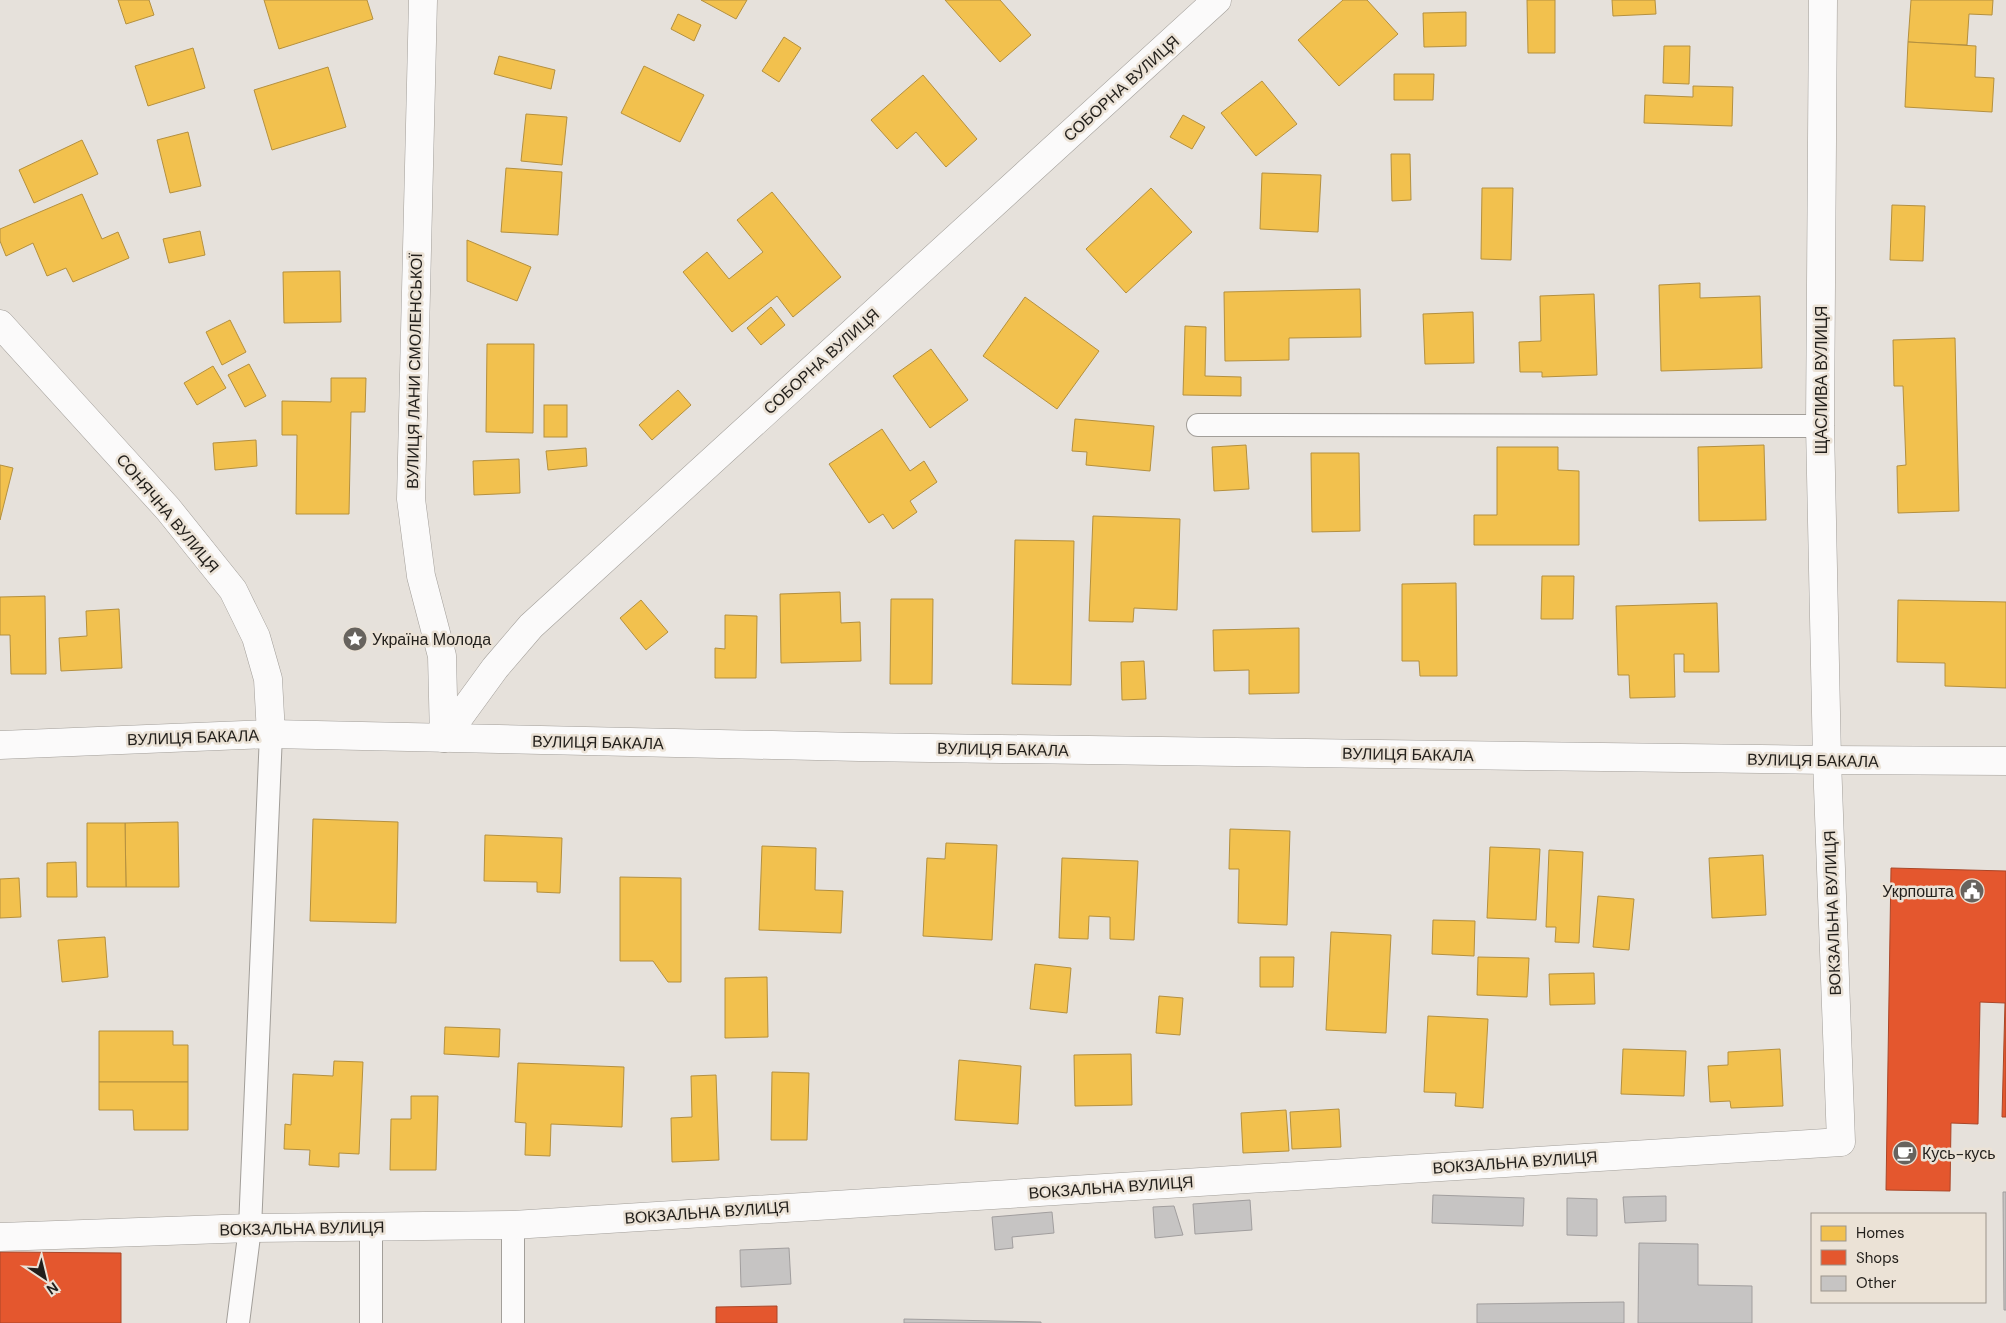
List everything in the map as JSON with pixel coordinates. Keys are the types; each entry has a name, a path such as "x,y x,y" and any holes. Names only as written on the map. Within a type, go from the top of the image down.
{"street":[{"name":"ВУЛИЦЯ ЛАНИ СМОЛЕНСЬКОЇ","path":"423,0 411,499 421,576 442,656 444,738"},
{"name":"СОБОРНА ВУЛИЦЯ","path":"444,738 495,668 531,626 1217,0"},
{"name":"ЩАСЛИВА ВУЛИЦЯ","path":"1823,0 1820,426 1827,760"},
{"name":"СОНЯЧНА ВУЛИЦЯ","path":"0,324 168,509 233,590 256,637 268,679 271,734"},
{"name":"ВУЛИЦЯ БАКАЛА","path":"0,745 271,734 859,747 2006,761"},
{"name":"ВОКЗАЛЬНА ВУЛИЦЯ","path":"0,1237 250,1228 513,1224 1840,1142 1827,760"}],"lane":[{"path":"1198,425 1820,426"},
{"path":"238,1323 250,1228 271,734"},
{"path":"513,1224 513,1323"},
{"path":"371,1226 371,1323"}],"building: Homes":[{"path":"118,0 149,0 154,15 126,24"},
{"path":"264,0 367,0 373,19 279,49"},
{"path":"701,0 747,0 736,19"},
{"path":"945,0 1000,0 1031,35 1000,62"},
{"path":"1343,0 1367,0 1398,34 1339,86 1298,40"},
{"path":"1527,0 1555,0 1555,53 1528,53"},
{"path":"1612,0 1655,0 1656,14 1613,16"},
{"path":"1911,0 1993,0 1992,15 1969,14 1967,45 1908,42"},
{"path":"1466,12 1466,46 1424,47 1423,13"},
{"path":"678,14 701,25 694,41 671,29"},
{"path":"784,37 801,48 779,82 762,71"},
{"path":"1908,42 1976,46 1975,77 1994,78 1992,112 1905,107"},
{"path":"1664,46 1690,46 1689,84 1663,83"},
{"path":"193,48 205,88 148,106 135,66"},
{"path":"499,56 555,70 551,89 494,74"},
{"path":"644,66 704,95 680,142 621,113"},
{"path":"328,67 346,127 272,150 254,90"},
{"path":"1394,74 1434,74 1433,100 1394,100"},
{"path":"923,75 977,139 946,167 916,132 897,149 871,120"},
{"path":"1262,81 1297,124 1256,156 1221,113"},
{"path":"1693,86 1733,87 1732,126 1644,123 1645,95 1693,97"},
{"path":"526,114 567,117 562,165 521,161"},
{"path":"1183,115 1205,127 1192,149 1170,137"},
{"path":"188,132 201,186 170,193 157,140"},
{"path":"82,140 98,174 34,203 19,170"},
{"path":"1391,154 1410,154 1411,200 1392,201"},
{"path":"506,168 562,172 558,235 501,232"},
{"path":"1262,173 1321,175 1318,232 1260,229"},
{"path":"1151,188 1192,232 1126,293 1086,249"},
{"path":"1482,188 1513,188 1511,260 1481,259"},
{"path":"772,192 841,277 793,317 777,296 732,332 683,272 707,252 729,279 763,252 737,220"},
{"path":"82,194 102,239 118,232 129,258 73,282 66,268 47,276 33,243 6,256 0,241 0,229"},
{"path":"1892,205 1925,206 1923,261 1890,260"},
{"path":"200,231 205,255 169,263 163,239"},
{"path":"467,240 531,267 517,301 467,281"},
{"path":"340,271 341,322 284,323 283,272"},
{"path":"1700,283 1700,298 1760,296 1762,368 1661,371 1659,285"},
{"path":"1360,289 1361,337 1289,338 1289,360 1225,361 1224,292"},
{"path":"1594,294 1597,375 1542,377 1542,372 1520,372 1519,342 1541,341 1540,296"},
{"path":"1025,297 1099,351 1057,409 983,356"},
{"path":"771,307 785,325 761,345 747,328"},
{"path":"1473,312 1474,363 1425,364 1423,314"},
{"path":"230,320 246,352 222,365 206,332"},
{"path":"1185,326 1206,327 1205,376 1241,377 1241,396 1183,395"},
{"path":"1955,338 1959,511 1898,513 1897,466 1906,465 1903,386 1894,386 1893,340"},
{"path":"487,344 534,344 533,433 486,432"},
{"path":"931,349 968,400 930,428 893,376"},
{"path":"249,364 266,396 245,407 228,375"},
{"path":"213,366 226,388 197,405 184,383"},
{"path":"331,378 366,378 365,412 351,412 349,514 296,514 297,435 282,435 282,401 331,402"},
{"path":"678,390 691,405 652,440 639,425"},
{"path":"544,405 567,405 567,437 544,437"},
{"path":"1075,419 1154,426 1150,471 1086,465 1087,452 1072,451"},
{"path":"882,429 910,471 924,461 937,482 910,501 917,512 893,529 883,514 869,523 829,464"},
{"path":"256,440 257,466 215,470 213,443"},
{"path":"1246,445 1249,489 1214,491 1212,447"},
{"path":"1764,445 1766,520 1699,521 1698,447"},
{"path":"1497,447 1558,447 1558,470 1579,471 1579,545 1474,545 1474,515 1497,515"},
{"path":"586,448 587,466 548,470 546,451"},
{"path":"1311,453 1359,453 1360,531 1312,532"},
{"path":"519,459 520,493 474,495 473,461"},
{"path":"0,465 13,468 0,520"},
{"path":"1093,516 1180,519 1177,610 1134,608 1133,622 1089,621"},
{"path":"1015,540 1074,541 1071,685 1012,684"},
{"path":"1542,576 1574,576 1573,619 1541,619"},
{"path":"1456,583 1457,676 1420,676 1419,661 1402,661 1402,584"},
{"path":"840,592 841,623 860,622 861,661 781,663 780,594"},
{"path":"45,596 46,674 11,674 10,635 0,635 0,597"},
{"path":"891,599 933,599 932,684 890,684"},
{"path":"641,600 668,632 646,650 620,618"},
{"path":"1898,600 2006,602 2006,688 1945,686 1945,663 1897,662"},
{"path":"1717,603 1719,672 1684,672 1684,654 1674,654 1675,697 1630,698 1629,675 1618,675 1616,606"},
{"path":"119,609 122,668 61,671 59,638 87,636 86,611"},
{"path":"725,615 757,616 756,678 715,678 715,648 725,649"},
{"path":"1299,628 1299,693 1249,694 1249,670 1214,671 1213,630"},
{"path":"1144,661 1146,699 1122,700 1121,662"},
{"path":"313,819 398,822 396,923 310,921"},
{"path":"178,822 179,887 126,887 125,823"},
{"path":"87,823 125,823 126,887 87,887"},
{"path":"1230,829 1290,831 1287,925 1238,923 1239,869 1229,869"},
{"path":"485,835 562,838 560,893 537,892 537,882 484,881"},
{"path":"946,843 997,845 992,940 923,936 927,858 945,859"},
{"path":"762,846 816,848 815,890 843,891 841,933 759,930"},
{"path":"1490,847 1540,849 1536,920 1487,918"},
{"path":"1549,850 1583,852 1579,943 1555,942 1556,927 1546,927"},
{"path":"1763,855 1766,915 1712,918 1709,858"},
{"path":"1062,858 1138,861 1134,940 1110,939 1110,917 1089,916 1088,939 1059,938"},
{"path":"76,862 77,897 47,897 47,863"},
{"path":"620,877 681,878 681,982 668,982 653,961 620,961"},
{"path":"19,878 21,917 0,918 0,879"},
{"path":"1598,896 1634,899 1629,950 1593,947"},
{"path":"1433,920 1475,921 1474,956 1432,954"},
{"path":"1331,932 1391,935 1386,1033 1326,1030"},
{"path":"105,937 108,977 62,982 58,940"},
{"path":"1260,957 1294,957 1293,987 1260,987"},
{"path":"1478,957 1529,958 1527,997 1477,995"},
{"path":"1035,964 1071,968 1067,1013 1030,1009"},
{"path":"1594,973 1595,1004 1550,1005 1549,974"},
{"path":"767,977 768,1037 725,1038 725,978"},
{"path":"1159,996 1183,998 1180,1035 1156,1033"},
{"path":"1428,1016 1488,1019 1483,1108 1455,1106 1456,1093 1424,1092"},
{"path":"445,1027 500,1029 499,1057 444,1054"},
{"path":"99,1031 173,1031 173,1045 188,1045 188,1082 99,1082"},
{"path":"1623,1049 1686,1051 1684,1096 1621,1094"},
{"path":"1780,1049 1783,1106 1731,1108 1730,1101 1710,1102 1708,1066 1728,1065 1728,1052"},
{"path":"1131,1054 1132,1105 1075,1106 1074,1055"},
{"path":"959,1060 1021,1066 1018,1124 955,1120"},
{"path":"334,1061 363,1062 359,1154 339,1153 339,1167 309,1165 310,1150 284,1149 285,1124 291,1125 293,1074 333,1076"},
{"path":"518,1063 624,1067 622,1127 551,1124 550,1156 525,1155 526,1123 515,1122"},
{"path":"772,1072 809,1073 807,1140 771,1140"},
{"path":"716,1075 719,1160 672,1162 671,1118 692,1117 691,1076"},
{"path":"99,1082 188,1082 188,1130 134,1130 133,1110 99,1110"},
{"path":"411,1096 438,1096 436,1170 390,1170 391,1119 411,1119"},
{"path":"1339,1109 1341,1147 1292,1149 1290,1112"},
{"path":"1286,1110 1289,1151 1243,1153 1241,1113"}],"building: Shops":[{"path":"1891,868 2006,871 2006,1117 2002,1117 2005,1003 1980,1002 1978,1124 1951,1123 1950,1191 1886,1190"},
{"path":"0,1252 121,1253 121,1323 0,1323"},
{"path":"777,1306 777,1323 716,1323 716,1307"}],"building: Other":[{"path":"2003,1192 2006,1192 2006,1310 2004,1310"},
{"path":"1433,1195 1524,1198 1523,1226 1432,1223"},
{"path":"1666,1196 1666,1221 1625,1223 1623,1197"},
{"path":"1567,1198 1597,1199 1597,1236 1567,1235"},
{"path":"1250,1200 1252,1230 1195,1234 1193,1204"},
{"path":"1174,1206 1183,1235 1155,1238 1153,1207"},
{"path":"1052,1212 1054,1233 1012,1237 1013,1248 995,1250 992,1217"},
{"path":"1639,1243 1698,1244 1698,1285 1752,1286 1752,1323 1638,1323"},
{"path":"789,1248 791,1284 741,1287 740,1250"},
{"path":"1624,1302 1624,1323 1477,1323 1477,1304"},
{"path":"904,1319 1041,1322 1041,1323 904,1323"}],"place":[{"name":"Україна Молода","path":"355,639"},
{"name":"Укрпошта","path":"1972,891"},
{"name":"Кусь-кусь","path":"1905,1153"}]}
